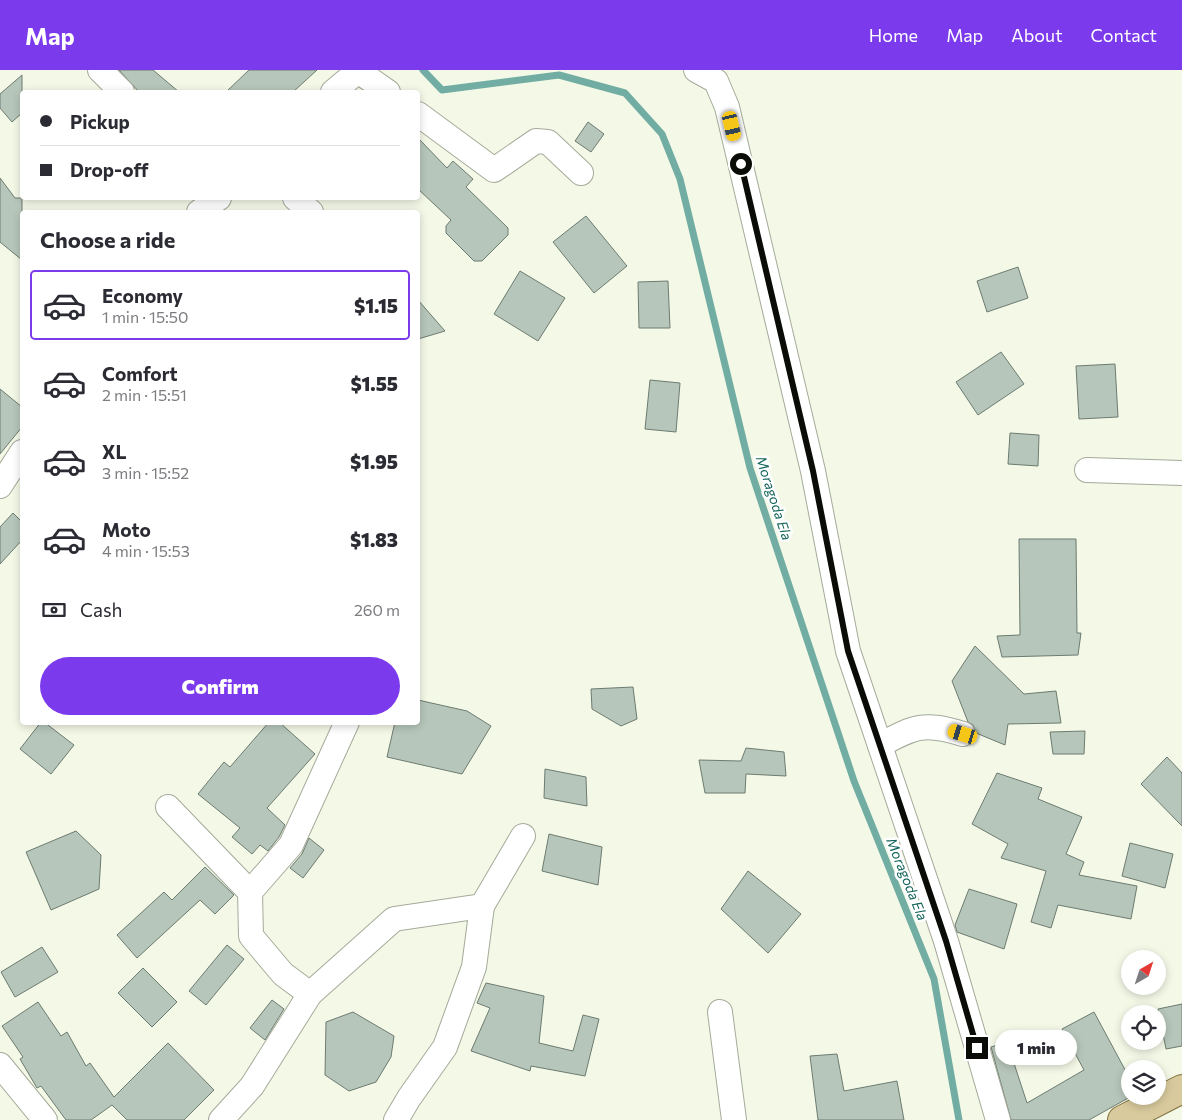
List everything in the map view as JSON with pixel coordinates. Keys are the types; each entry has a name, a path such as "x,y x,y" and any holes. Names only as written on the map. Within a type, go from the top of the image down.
{"main road":[{"path":"1122,1120 1182,1090"}],"street":[{"path":"100,70 120,90"},
{"path":"696,70 716,81 728,107 813,471 848,651 946,941 998,1120"},
{"path":"335,90 358,71 385,90"},
{"path":"420,115 494,170 536,141 548,142 581,173"},
{"path":"202,210 216,200"},
{"path":"297,200 309,210"},
{"path":"0,486 20,455"},
{"path":"1087,470 1182,473"},
{"path":"310,994 283,974 251,936 250,892 291,845 346,725"},
{"path":"880,745 903,732 926,725 963,734"},
{"path":"168,808 250,892"},
{"path":"396,1120 445,1047 474,967 482,906 523,836"},
{"path":"221,1120 252,1086 310,994 394,919 482,906"},
{"path":"720,1012 734,1120"},
{"path":"0,1065 45,1120"}],"building":[{"path":"119,70 153,70 177,90 137,90"},
{"path":"249,70 317,70 295,90 228,90"},
{"path":"22,75 20,115 12,122 0,108 0,94"},
{"path":"588,122 604,134 591,152 575,141"},
{"path":"420,140 447,168 453,161 473,179 466,187 508,228 508,235 482,261 474,261 446,233 446,226 451,220 420,191"},
{"path":"0,178 15,198 22,200 22,210 20,210 20,258 0,242"},
{"path":"586,216 627,266 594,293 553,242"},
{"path":"1018,267 1028,298 987,312 977,281"},
{"path":"520,271 565,298 538,341 494,314"},
{"path":"668,281 670,328 639,328 638,282"},
{"path":"420,302 445,331 420,338"},
{"path":"1001,352 1024,384 978,415 956,382"},
{"path":"1115,364 1118,417 1079,419 1076,366"},
{"path":"650,380 680,383 676,432 645,429"},
{"path":"0,389 20,405 20,429 0,454"},
{"path":"1010,433 1039,435 1038,466 1008,464"},
{"path":"13,513 20,520 20,542 0,564 0,527"},
{"path":"1019,539 1076,539 1077,633 1081,633 1078,655 1002,657 997,636 1020,635"},
{"path":"975,646 1024,694 1056,691 1061,723 1008,724 1005,745 976,733 973,725 968,722 952,681"},
{"path":"633,687 637,719 621,726 592,709 591,689"},
{"path":"420,700 467,711 491,726 462,774 387,757 394,725 420,725"},
{"path":"39,725 48,725 74,745 51,774 20,749"},
{"path":"266,725 282,725 315,754 267,808 285,825 279,837 268,851 260,845 252,854 232,837 240,828 198,794 224,762 230,767"},
{"path":"1085,731 1084,754 1053,754 1050,732"},
{"path":"746,748 784,752 786,776 746,774 745,793 705,793 699,760 741,761"},
{"path":"1167,757 1182,773 1182,826 1141,784"},
{"path":"545,769 586,777 587,806 544,798"},
{"path":"997,773 1042,788 1038,799 1082,817 1066,854 1084,862 1079,875 1137,886 1131,919 1058,905 1051,928 1031,922 1046,871 1001,858 1008,844 972,824"},
{"path":"76,831 101,855 99,889 51,910 26,852"},
{"path":"549,834 602,847 598,885 542,871"},
{"path":"309,838 324,850 303,878 290,868 302,854"},
{"path":"1130,843 1173,854 1165,888 1122,876"},
{"path":"205,867 234,895 215,914 200,900 137,958 117,935 164,892 172,900"},
{"path":"748,871 801,914 768,953 721,909"},
{"path":"969,889 1017,904 1004,949 957,932 955,925"},
{"path":"227,945 244,959 206,1005 189,991"},
{"path":"42,947 58,972 15,997 1,972"},
{"path":"143,968 177,1002 152,1027 118,993"},
{"path":"486,983 544,996 539,1043 573,1051 583,1015 599,1019 585,1076 531,1066 530,1071 471,1051 490,1008 477,1003"},
{"path":"272,1000 284,1009 265,1040 250,1028"},
{"path":"38,1002 61,1036 67,1032 86,1066 90,1063 114,1097 168,1043 214,1090 184,1120 127,1120 112,1105 91,1120 66,1120 41,1086 37,1088 20,1059 23,1057 2,1026"},
{"path":"1182,1004 1182,1046 1166,1049 1166,1007"},
{"path":"353,1012 394,1036 391,1057 376,1082 349,1091 325,1075 326,1022"},
{"path":"1094,1012 1121,1062 1121,1102 1089,1120 1011,1120 991,1047 1007,1042 1027,1103 1084,1070 1062,1029"},
{"path":"837,1054 844,1091 897,1081 904,1120 818,1120 810,1056"}],"waterway":[{"name":"Moragoda Ela","path":"423,70 442,90 559,75 625,93 662,134 680,179 750,468 854,781 934,979 959,1120"}],"route":[{"path":"741,164 813,471 848,651 946,941 977,1048"}]}
